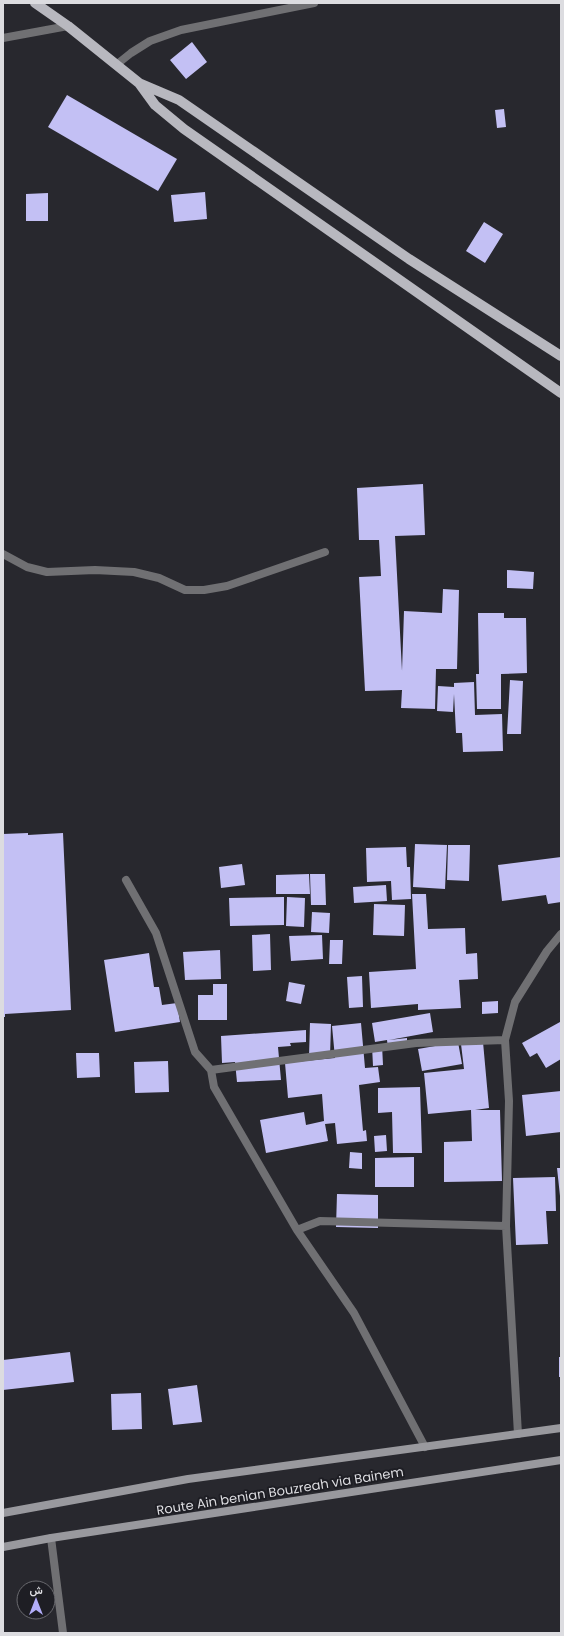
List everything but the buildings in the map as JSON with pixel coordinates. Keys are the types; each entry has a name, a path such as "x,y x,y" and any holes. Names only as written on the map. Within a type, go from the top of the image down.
{"main road":[{"path":"35,3 68,26 140,83 179,100 409,260 561,356"},
{"path":"140,83 155,105 184,129 561,393"},
{"name":"Route Ain benian Bouzreah via Bainem","path":"3,1513 188,1479 561,1428"},
{"name":"Route Ain benian Bouzreah via Bainem","path":"3,1547 52,1538 561,1460"}],"street":[{"path":"116,65 135,50 150,41 181,30 314,3"},
{"path":"3,38 68,26"},
{"path":"3,554 27,567 47,572 95,570 134,572 159,578 185,590 204,590 227,586 325,552"},
{"path":"126,880 156,932 195,1052 211,1070 214,1087 297,1230 354,1313 425,1447"},
{"path":"518,1434 506,1226 509,1101 505,1040 515,1002 547,951 561,934"},
{"path":"211,1070 416,1043 505,1040"},
{"path":"297,1230 320,1221 506,1226"},
{"path":"52,1538 63,1633"}]}
